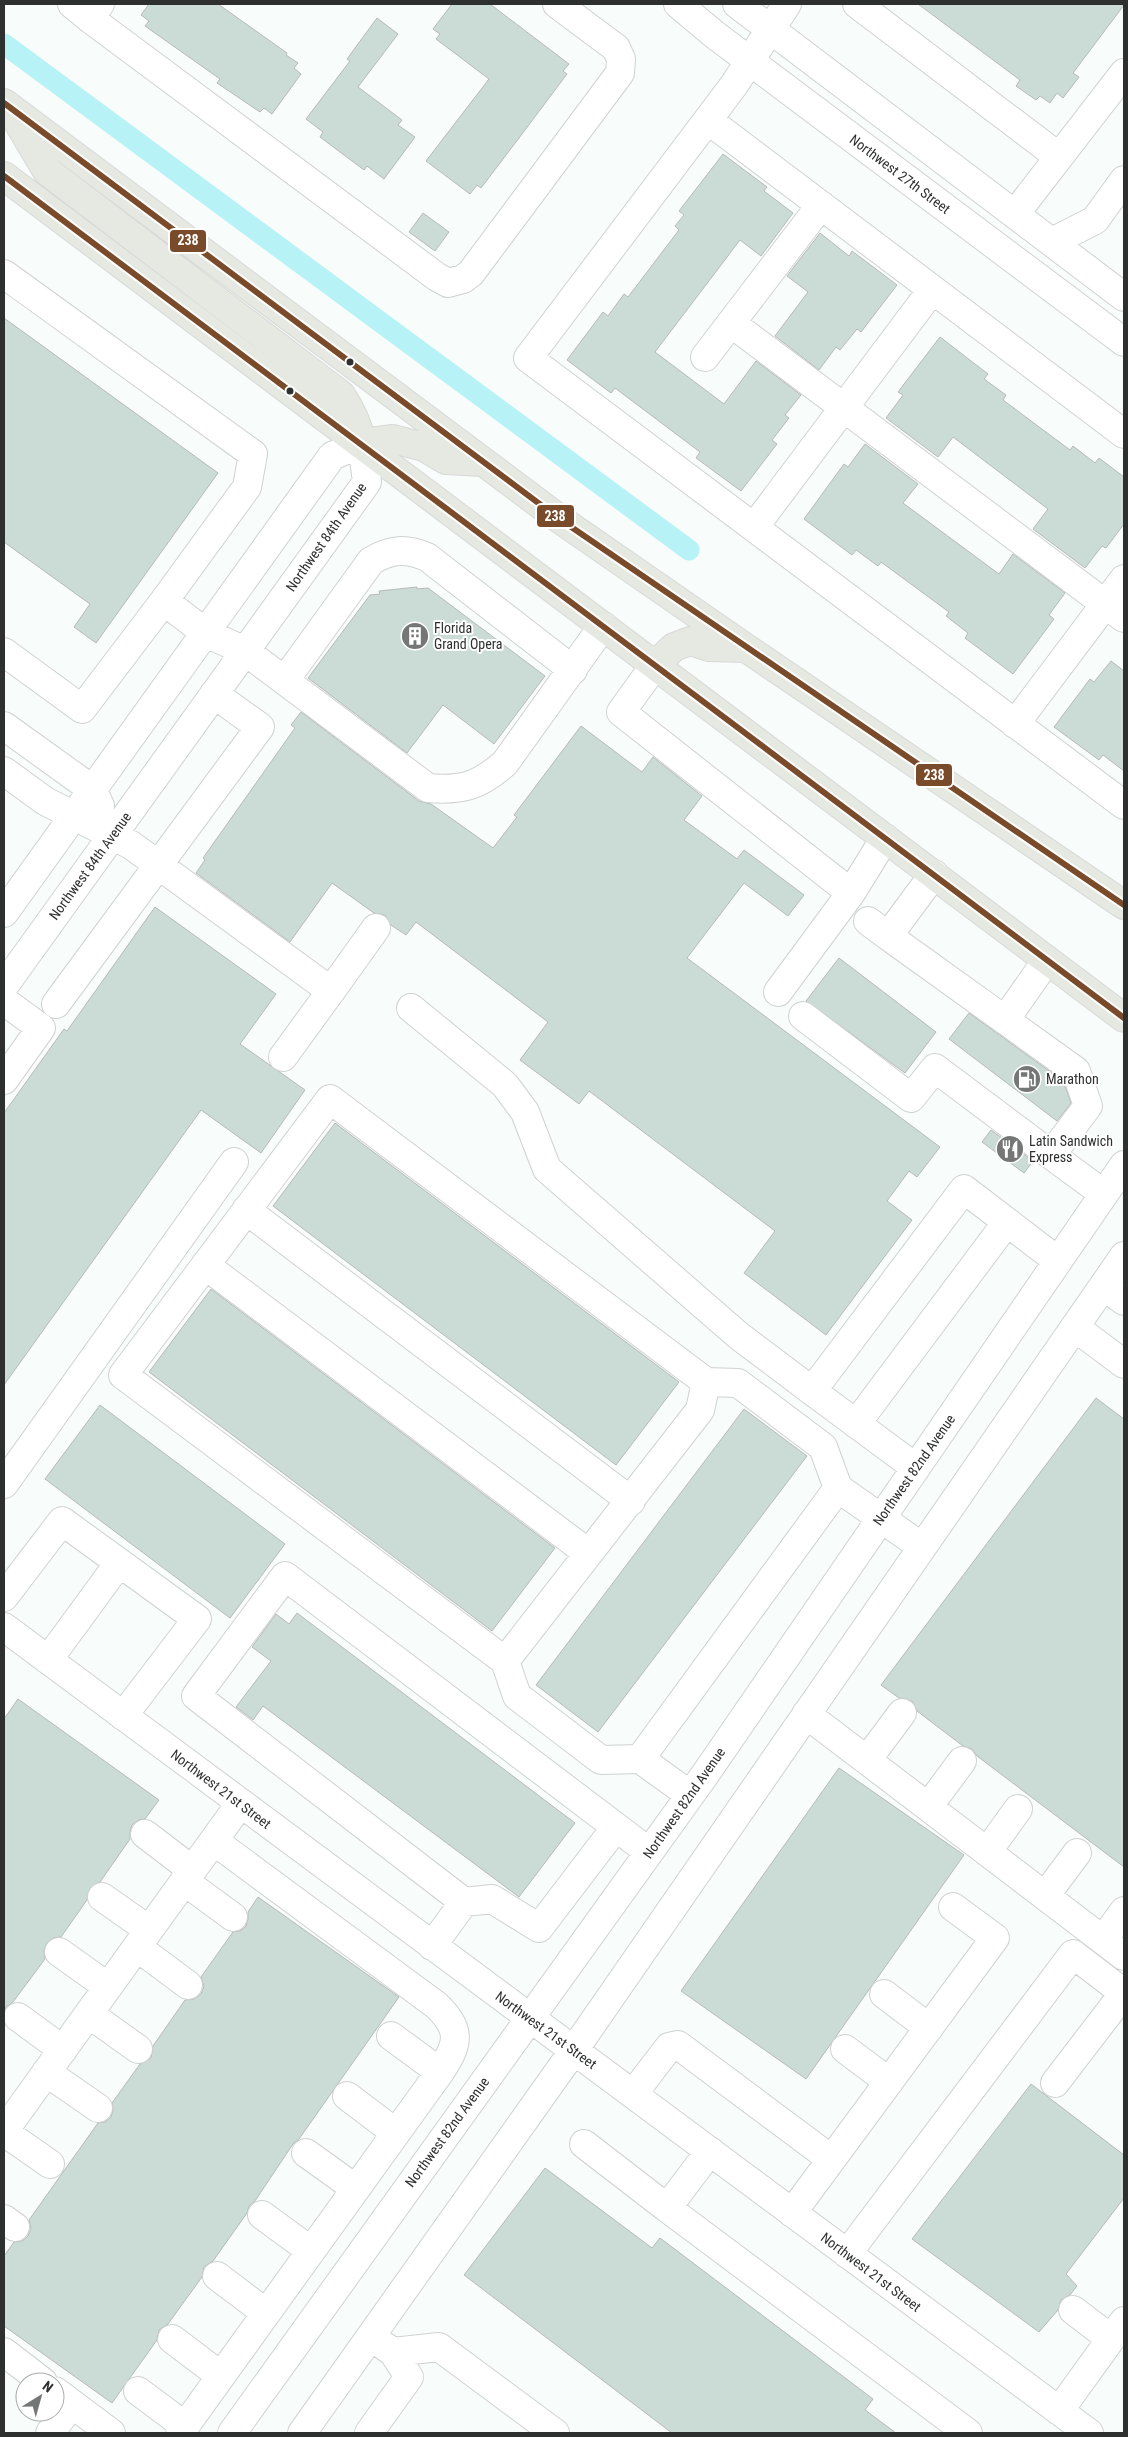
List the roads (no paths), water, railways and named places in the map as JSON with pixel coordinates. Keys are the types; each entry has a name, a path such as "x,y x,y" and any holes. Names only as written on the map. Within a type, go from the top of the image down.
{"main road":[{"path":"6,105 46,171 327,382 341,395 352,410 362,443"},
{"path":"6,105 483,462 746,648 1124,905"},
{"path":"4,176 362,443 1124,1018"},
{"path":"362,443 394,439 424,447 446,460 483,462"},
{"path":"655,665 674,647 690,641 709,647 746,648"}],"street":[{"path":"87,8 437,277 448,282 463,279 471,273 620,73 621,59 616,48 557,4"},
{"name":"Northwest 27th Street","path":"678,4 749,60 1124,342"},
{"path":"737,4 1124,297"},
{"path":"787,4 734,85 528,358 1124,804"},
{"path":"857,4 1059,157"},
{"path":"1015,214 1124,72"},
{"path":"708,120 1124,434"},
{"path":"1052,242 1095,220 1121,192"},
{"path":"704,357 821,205"},
{"path":"1092,273 1095,220"},
{"path":"4,274 253,454 247,487 82,709 4,652"},
{"path":"755,526 932,290"},
{"path":"731,323 1115,611"},
{"path":"4,914 332,456 362,443"},
{"name":"Northwest 84th Avenue","path":"4,986 367,482 362,443"},
{"path":"285,680 371,561 384,553 398,550 413,551 427,558 573,670"},
{"path":"1015,724 1115,611 1124,580"},
{"path":"164,601 206,633 245,651 428,788 449,790 470,786 489,777 504,763 603,626"},
{"path":"655,665 620,712 851,893"},
{"path":"56,1004 260,728 214,694"},
{"path":"4,726 93,790 112,835"},
{"path":"4,771 46,801 130,845 331,991"},
{"path":"778,992 851,893 885,838"},
{"path":"934,874 878,928 1076,1071 1088,1106 1051,1154"},
{"path":"283,1057 376,928"},
{"path":"1004,1020 1047,960"},
{"path":"4,1001 41,1028 4,1080"},
{"path":"411,1008 505,1085 525,1112 547,1169 739,1336 916,1468"},
{"path":"803,1016 911,1098 934,1068 1104,1194"},
{"path":"690,1795 640,1759 601,1760 517,1696 505,1661 123,1374 330,1099 706,1382 738,1383 823,1447 838,1488 922,1547"},
{"path":"4,1484 234,1162"},
{"name":"Northwest 82nd Avenue","path":"232,2433 650,1852 1124,1165"},
{"path":"812,1391 964,1190 1058,1261"},
{"path":"246,1210 630,1501"},
{"path":"856,1424 1007,1222"},
{"path":"302,2433 574,2050 1076,1328 1114,1294 1124,1256"},
{"path":"205,1265 588,1553"},
{"path":"1076,1328 1124,1364"},
{"path":"505,1661 700,1410 706,1382"},
{"path":"640,1759 838,1488"},
{"path":"4,1597 62,1521 197,1619 123,1716"},
{"path":"48,1660 119,1563"},
{"path":"616,1827 539,1928 492,1899 464,1902 196,1696 285,1576 650,1852"},
{"name":"Northwest 21st Street","path":"4,1627 710,2151 1070,2424"},
{"path":"867,1760 902,1713"},
{"path":"806,1714 1114,1948 1124,1912"},
{"path":"928,1807 962,1761"},
{"path":"50,2164 7,2121 63,2050 240,1804"},
{"path":"987,1852 1018,1809"},
{"path":"145,1834 233,1917"},
{"path":"138,2391 182,2430 440,2072 454,2051 455,2044 453,2025 446,2014 214,1841"},
{"path":"1044,1896 1077,1853"},
{"path":"102,1897 188,1985"},
{"path":"432,1946 464,1902"},
{"path":"792,2213 995,1938 954,1907"},
{"path":"59,1952 108,1987"},
{"path":"847,2254 1073,1954 1124,1993 1055,2083"},
{"path":"884,1994 929,2028"},
{"path":"88,2014 138,2048"},
{"path":"18,2017 63,2050"},
{"path":"391,2036 440,2072"},
{"path":"633,2094 669,2047 678,2045 832,2159"},
{"path":"845,2049 889,2082"},
{"path":"46,2072 98,2108"},
{"path":"347,2096 396,2133"},
{"path":"584,2144 968,2433"},
{"path":"667,2208 710,2151"},
{"path":"306,2153 356,2189"},
{"path":"262,2215 311,2251"},
{"path":"217,2276 266,2313"},
{"path":"1070,2424 1118,2330 1073,2310"},
{"path":"369,2433 409,2377 393,2352 371,2337"},
{"path":"172,2339 221,2376"},
{"path":"393,2352 439,2347 554,2433"},
{"path":"7,2362 25,2372"},
{"path":"65,2398 112,2433"}],"waterway":[{"path":"4,44 689,550"}],"place":[{"name":"Florida Grand Opera","path":"415,636"},
{"name":"Marathon","path":"1027,1079"},
{"name":"Latin Sandwich Express","path":"1010,1149"}]}
